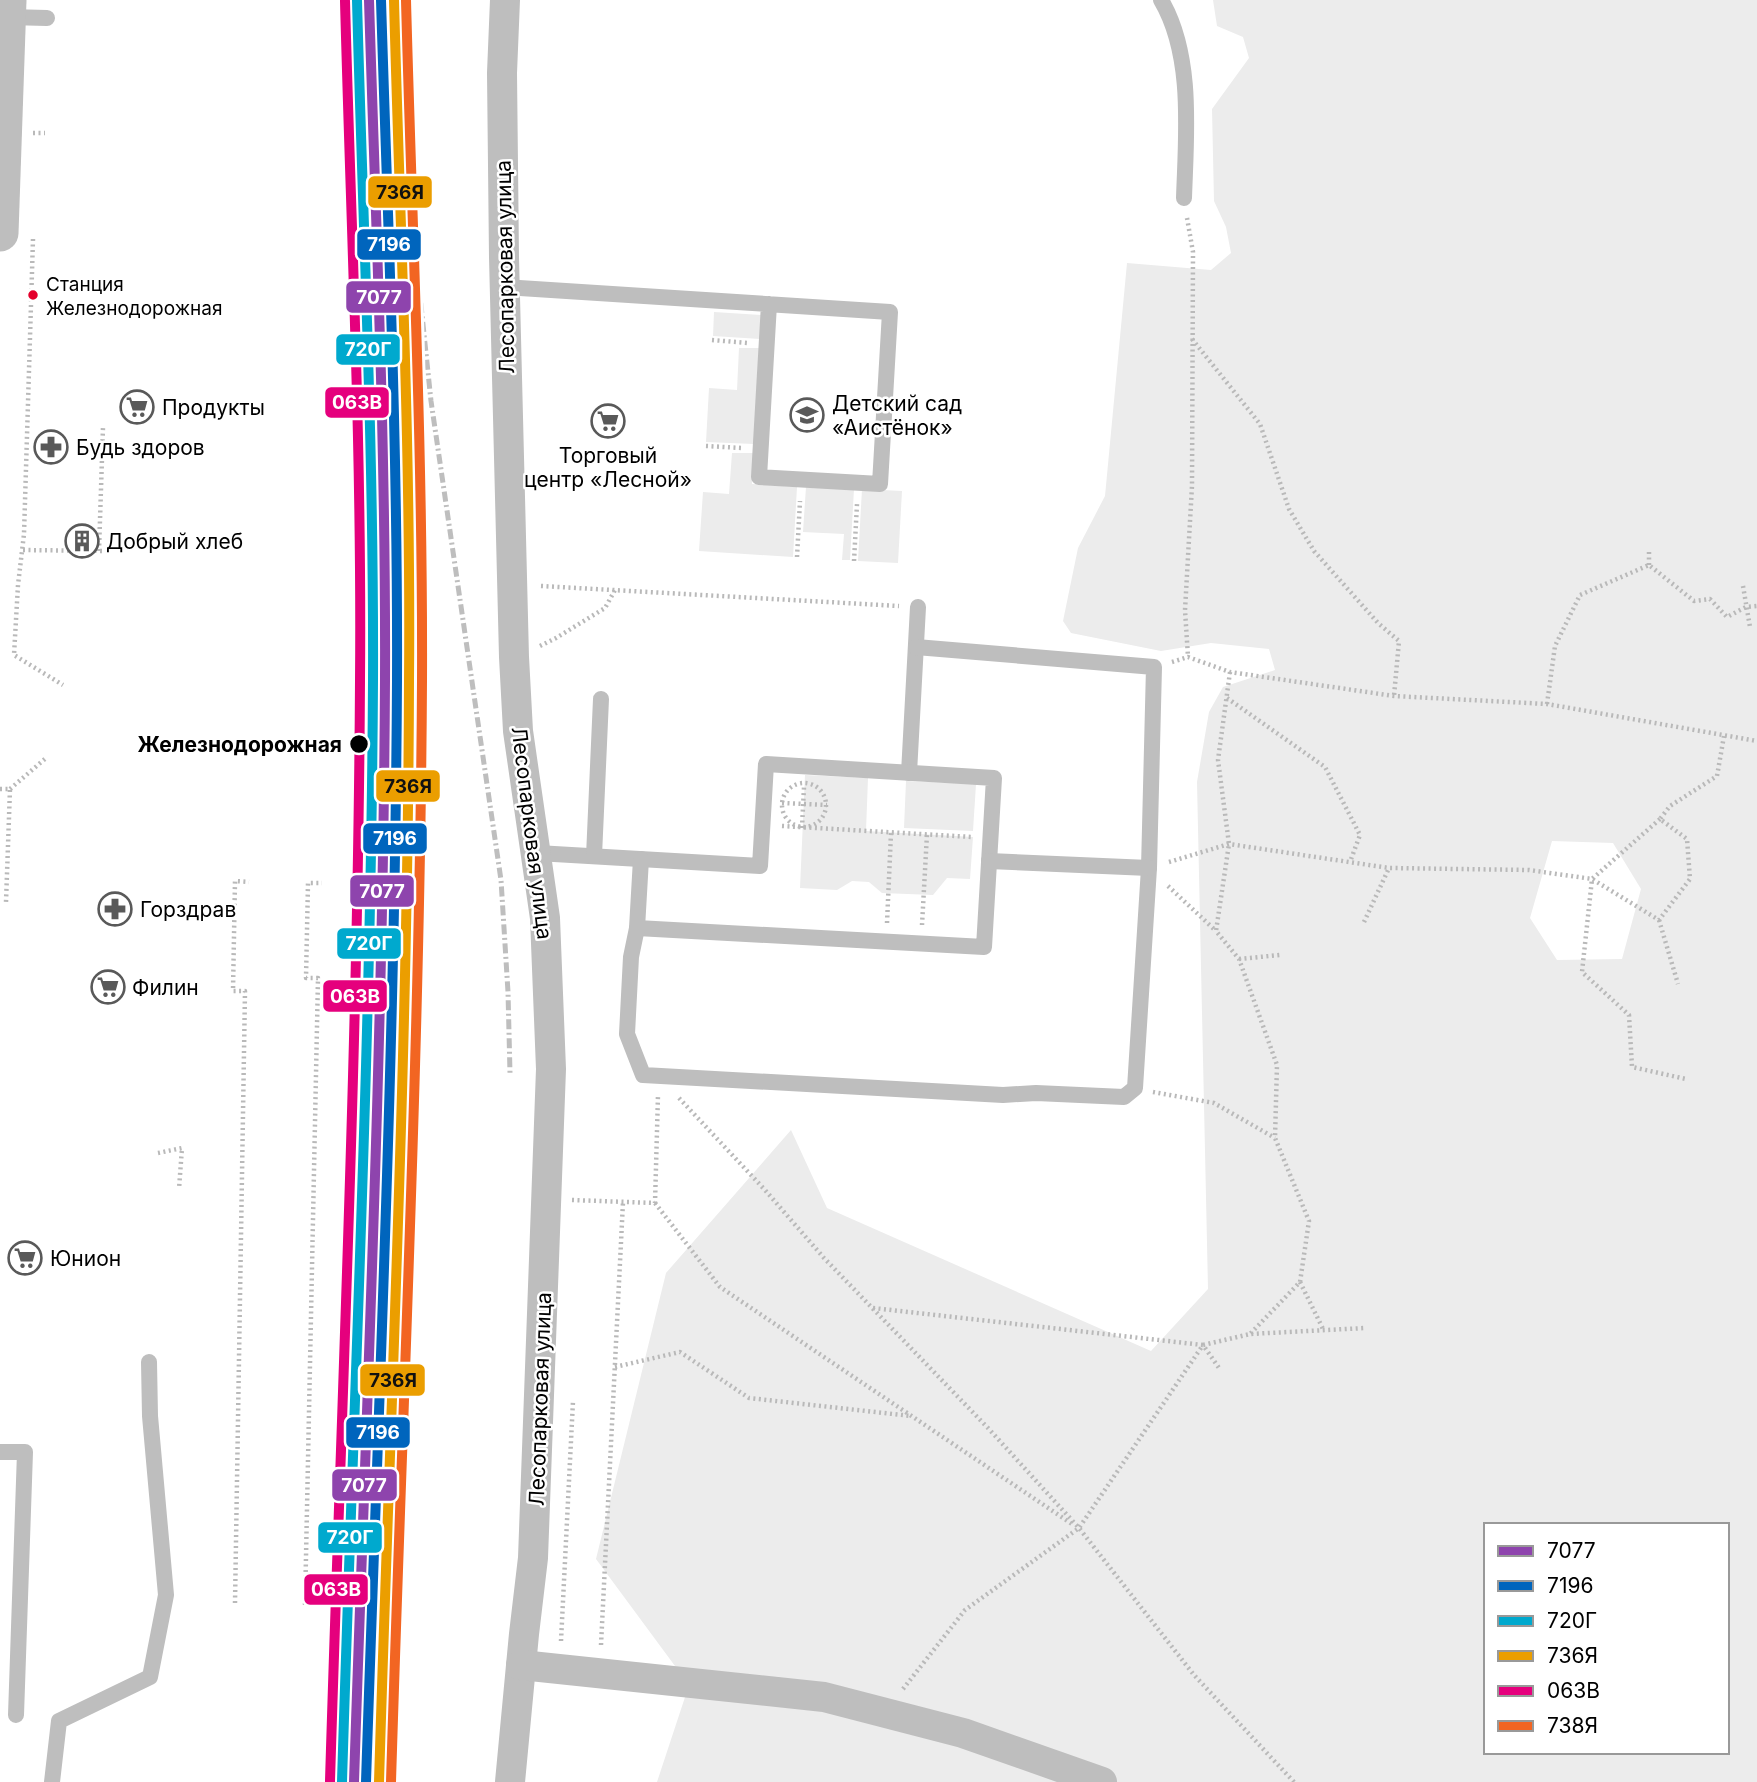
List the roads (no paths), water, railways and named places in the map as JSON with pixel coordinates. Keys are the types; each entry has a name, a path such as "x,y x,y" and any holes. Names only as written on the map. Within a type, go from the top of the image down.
{"street":[{"name":"Лесопарковая улица","path":"505,0 502,73 504,287 514,657 518,731 545,918 551,1069 533,1558 510,1782"},
{"path":"5,11 17,232"},
{"path":"521,1665 824,1697 963,1733 1102,1782"}],"lane":[{"path":"1161,0 1182,57 1186,130 1184,198"},
{"path":"5,11 47,18"},
{"path":"504,287 769,304 890,312 880,484 759,477 769,304"},
{"path":"909,773 918,607"},
{"path":"641,859 637,928 631,957 627,1034 643,1075 1003,1095 1036,1093 1124,1097 1135,1088 1149,868 1154,667 916,647"},
{"path":"594,856 601,699"},
{"path":"537,853 760,866 766,764 805,775 909,773 994,778 984,947 637,928"},
{"path":"989,861 1149,868"},
{"path":"52,1782 59,1721 150,1677 166,1595 150,1416 149,1362"},
{"path":"0,1452 25,1452 16,1715"}],"railway":[{"path":"398,0 417,267 431,401 501,880 510,1073"}],"place":[{"name":"Станция Железнодорожная","path":"33,295"},
{"name":"Продукты","path":"137,407"},
{"name":"Детский сад «Аистёнок»","path":"807,415"},
{"name":"Торговый центр «Лесной»","path":"608,421"},
{"name":"Будь здоров","path":"51,447"},
{"name":"Добрый хлеб","path":"82,541"},
{"name":"Железнодорожная","path":"359,744"},
{"name":"Горздрав","path":"115,909"},
{"name":"Филин","path":"108,987"},
{"name":"Юнион","path":"25,1258"}]}
